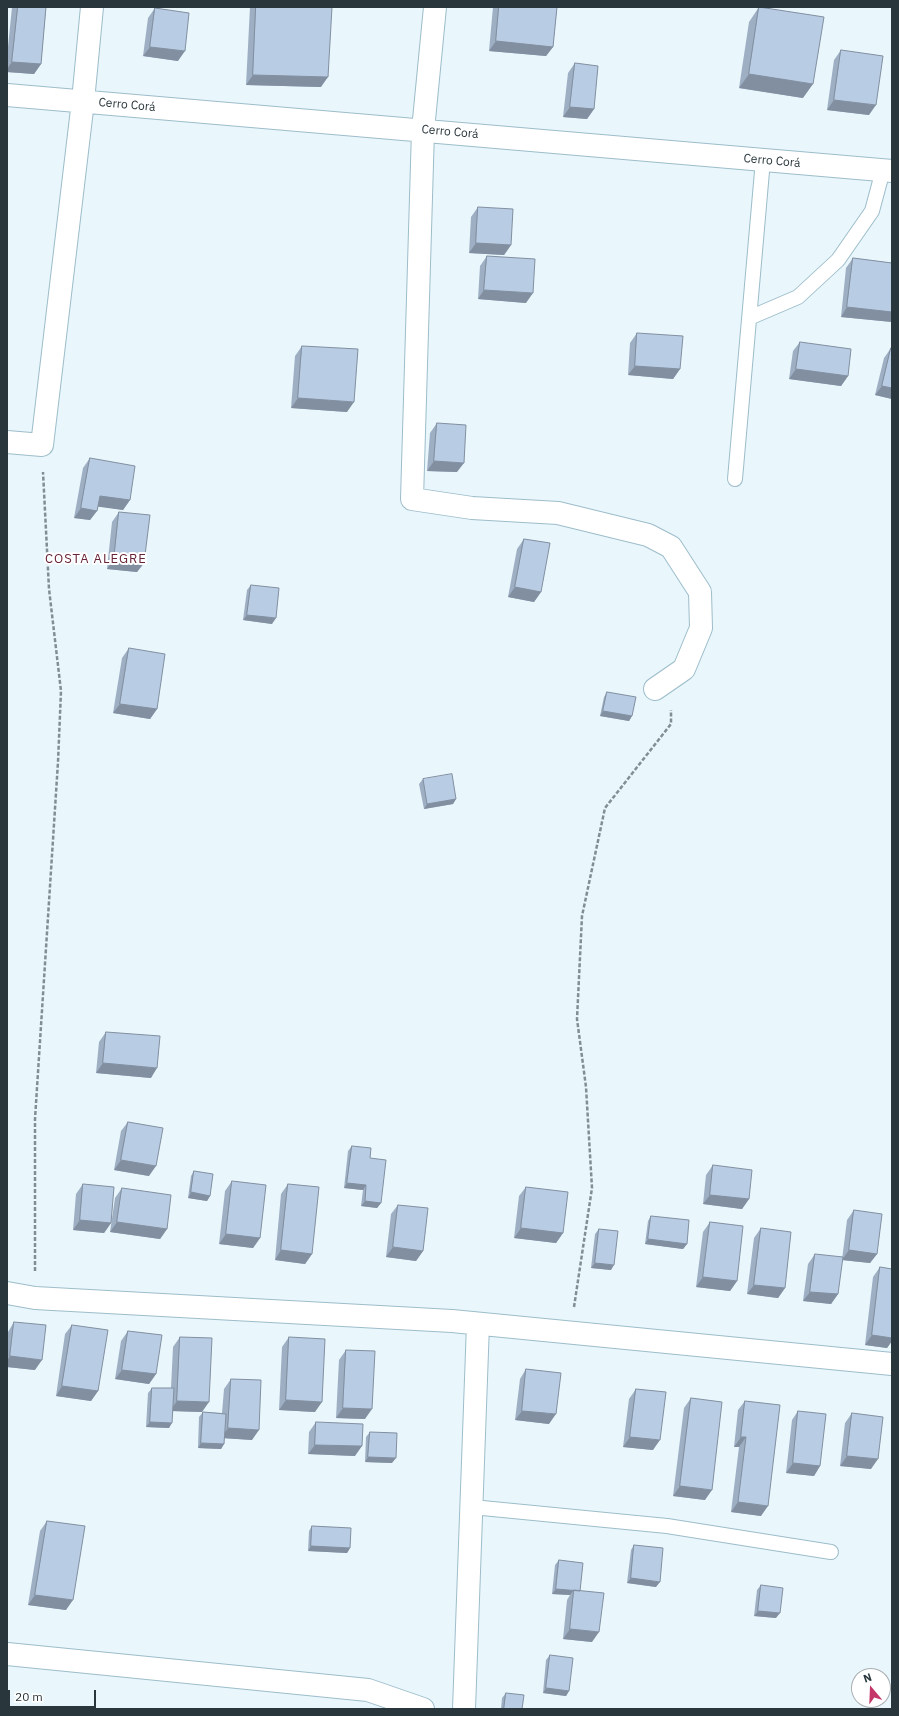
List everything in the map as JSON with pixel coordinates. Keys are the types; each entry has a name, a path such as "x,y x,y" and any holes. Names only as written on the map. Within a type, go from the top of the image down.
{"street":[{"path":"7,442 42,446 83,101 92,7"},
{"path":"435,7 424,130 412,499 472,508 558,513 648,535 671,547 700,592 701,628 684,669 655,689"},
{"name":"Cerro Corá","path":"7,95 888,170"},
{"path":"7,1295 35,1298 444,1321 892,1364"},
{"path":"464,1709 478,1324"},
{"path":"7,1654 368,1690 423,1709"}],"lane":[{"path":"735,479 763,160"},
{"path":"749,318 798,297 838,260 872,211 888,170"},
{"path":"472,1507 667,1526 831,1552"}],"path":[{"path":"35,1298 35,1119 58,762 61,690 49,589 42,446"},
{"path":"570,1333 592,1188 586,1087 577,1019 582,916 606,808 671,724 671,701 655,689"}],"building":[{"path":"18,7 46,7 41,64 12,62"},
{"path":"256,7 332,7 328,77 253,75"},
{"path":"499,7 557,7 553,47 496,41"},
{"path":"759,7 824,17 813,84 749,74"},
{"path":"155,8 189,13 185,51 150,47"},
{"path":"841,50 883,56 876,105 834,100"},
{"path":"575,63 598,66 594,109 570,107"},
{"path":"478,207 513,209 511,245 476,243"},
{"path":"487,256 535,259 533,293 484,290"},
{"path":"853,258 892,263 892,312 847,307"},
{"path":"637,333 683,336 680,369 635,366"},
{"path":"800,342 851,349 848,376 796,369"},
{"path":"302,346 358,349 354,402 298,398"},
{"path":"892,348 892,388 882,386"},
{"path":"437,423 466,425 464,463 434,461"},
{"path":"90,458 135,466 130,500 100,496 97,511 81,508"},
{"path":"119,512 150,515 144,563 114,559"},
{"path":"524,539 550,543 541,592 515,587"},
{"path":"251,585 279,588 276,618 247,615"},
{"path":"129,648 165,654 157,709 120,704"},
{"path":"607,692 636,697 632,716 603,711"},
{"path":"452,774 456,799 427,804 423,779"},
{"path":"106,1032 160,1036 157,1068 103,1063"},
{"path":"128,1122 163,1128 156,1166 121,1160"},
{"path":"352,1146 371,1148 370,1158 386,1160 381,1203 365,1201 366,1185 347,1183"},
{"path":"713,1165 752,1170 749,1199 710,1195"},
{"path":"194,1171 213,1174 210,1196 191,1192"},
{"path":"232,1181 266,1185 260,1238 226,1234"},
{"path":"83,1184 114,1187 111,1223 80,1220"},
{"path":"288,1184 319,1187 312,1254 281,1250"},
{"path":"526,1187 568,1192 563,1233 521,1228"},
{"path":"122,1188 171,1195 167,1229 117,1222"},
{"path":"398,1205 428,1208 423,1251 393,1247"},
{"path":"854,1210 882,1214 877,1254 849,1250"},
{"path":"651,1216 689,1220 687,1244 648,1239"},
{"path":"710,1222 743,1226 737,1281 703,1277"},
{"path":"761,1228 791,1232 785,1288 754,1285"},
{"path":"599,1229 618,1231 614,1265 595,1263"},
{"path":"815,1254 843,1257 838,1294 810,1292"},
{"path":"880,1267 892,1269 892,1338 872,1335"},
{"path":"14,1322 46,1325 42,1360 10,1356"},
{"path":"72,1325 108,1330 98,1391 62,1386"},
{"path":"128,1331 162,1335 156,1374 122,1370"},
{"path":"180,1337 212,1338 209,1402 177,1401"},
{"path":"289,1337 325,1339 322,1402 286,1400"},
{"path":"346,1350 375,1351 372,1409 343,1408"},
{"path":"526,1369 561,1373 556,1414 522,1411"},
{"path":"231,1379 261,1380 259,1430 228,1428"},
{"path":"152,1388 174,1388 172,1423 150,1422"},
{"path":"636,1389 666,1392 660,1440 630,1437"},
{"path":"691,1398 722,1402 712,1490 680,1486"},
{"path":"745,1401 780,1405 768,1506 738,1502 746,1437 741,1437"},
{"path":"798,1411 826,1414 820,1466 793,1463"},
{"path":"203,1412 226,1414 224,1444 201,1443"},
{"path":"852,1413 883,1417 878,1459 847,1456"},
{"path":"316,1422 363,1424 362,1446 315,1445"},
{"path":"370,1432 397,1433 396,1458 368,1457"},
{"path":"47,1521 85,1526 73,1600 35,1595"},
{"path":"312,1526 351,1528 350,1548 311,1546"},
{"path":"634,1545 663,1548 660,1582 631,1578"},
{"path":"559,1560 583,1563 580,1591 556,1589"},
{"path":"761,1585 783,1588 780,1613 758,1611"},
{"path":"574,1590 604,1593 599,1632 570,1629"},
{"path":"550,1655 573,1658 569,1691 546,1688"},
{"path":"506,1693 524,1695 522,1709 504,1709"}],"district":[{"name":"COSTA ALEGRE","path":"96,559"}]}
